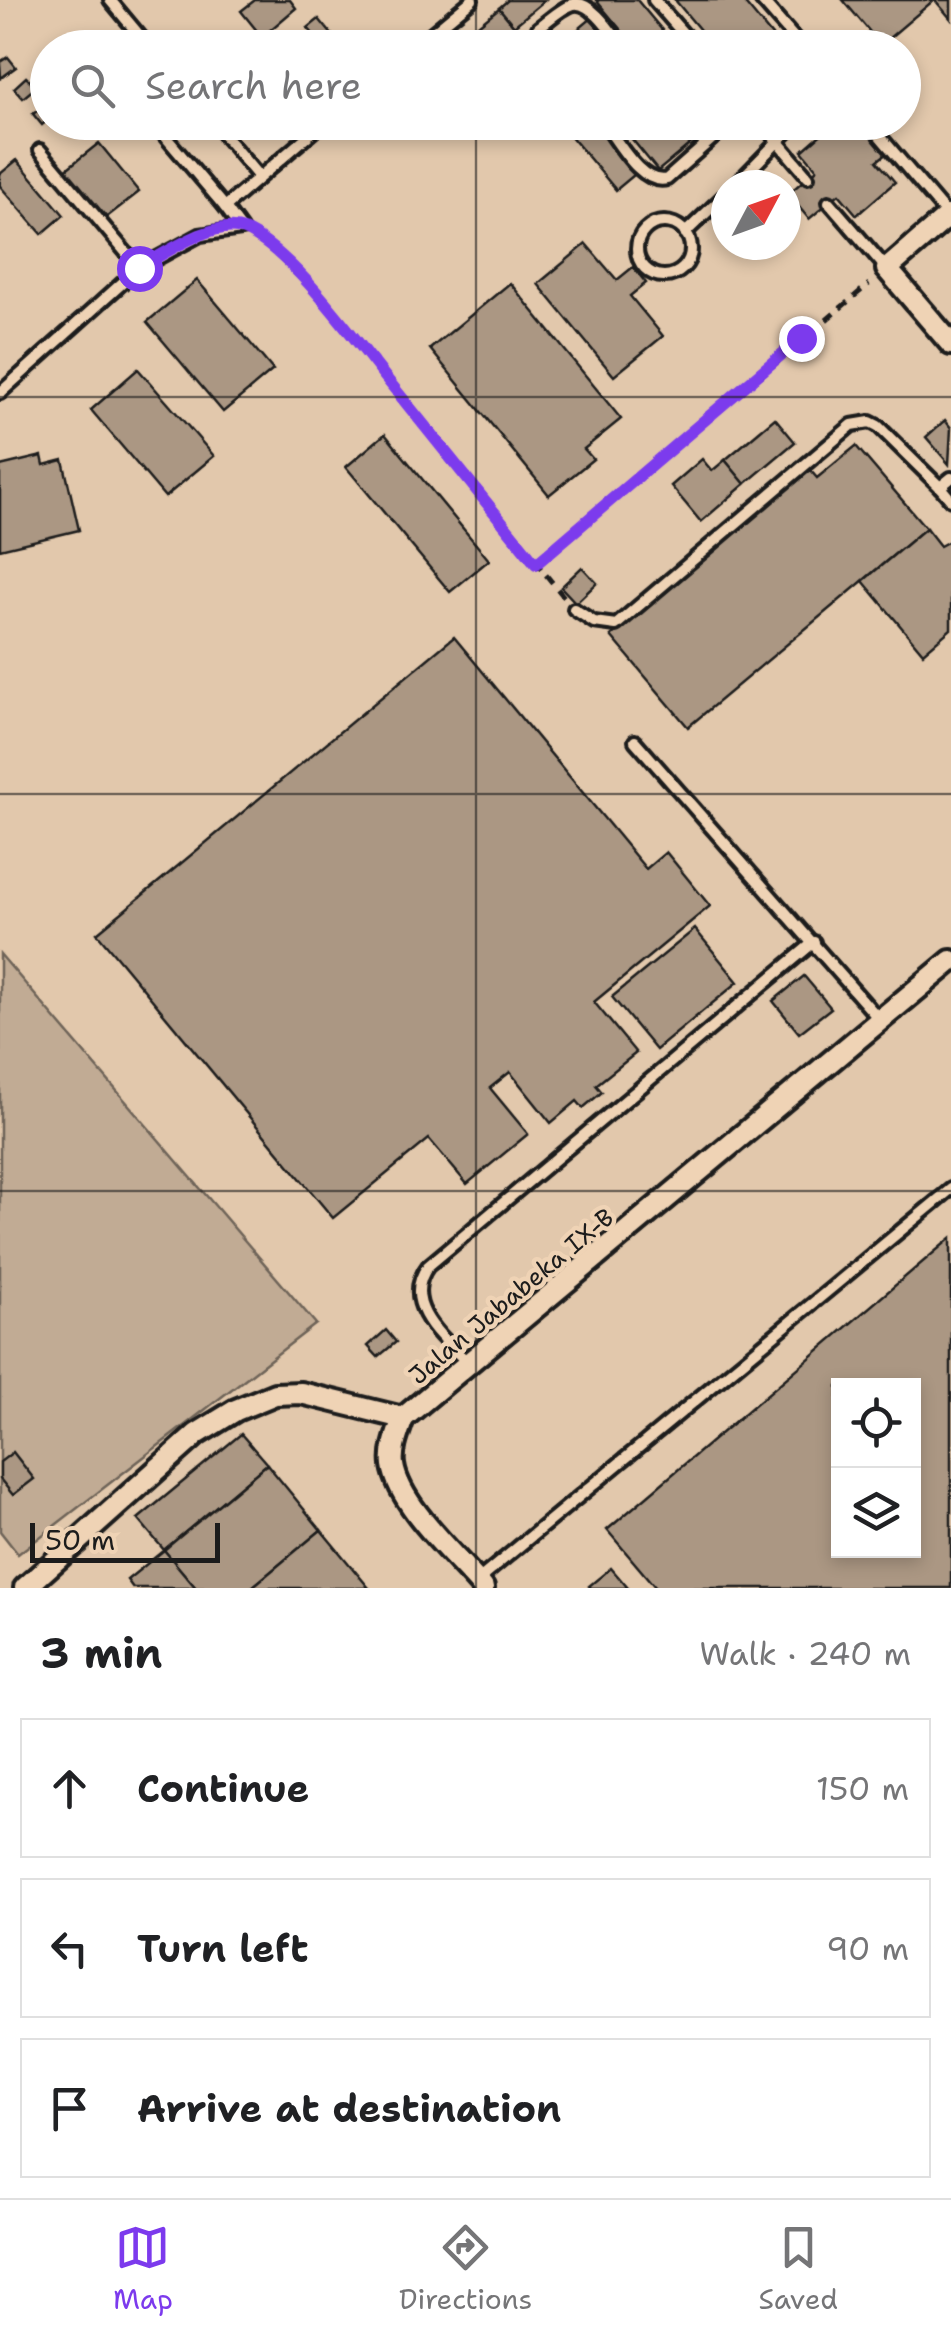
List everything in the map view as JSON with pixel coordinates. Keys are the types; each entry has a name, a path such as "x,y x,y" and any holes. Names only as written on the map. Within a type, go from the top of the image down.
{"street":[{"path":"950,217 887,269 951,344"},
{"name":"Jalan Jababeka IX-B","path":"25,1588 197,1434 236,1410 275,1394 301,1393 403,1418 951,961"},
{"path":"403,1418 394,1448 397,1478 424,1520 480,1584"}],"lane":[{"path":"110,0 135,30"},
{"path":"436,30 472,0"},
{"path":"654,0 680,30"},
{"path":"762,0 788,30"},
{"path":"538,30 572,4 588,8 607,30"},
{"path":"168,140 242,228"},
{"path":"228,140 259,177"},
{"path":"224,206 303,140"},
{"path":"617,140 647,177 658,181 667,179 709,140"},
{"path":"777,140 808,177"},
{"path":"751,170 782,140"},
{"path":"884,140 950,217"},
{"path":"40,150 139,268"},
{"path":"830,202 887,269"},
{"path":"685,233 711,208"},
{"path":"667,222 685,233 690,254 682,269 666,276 643,265 637,248 650,226 667,222"},
{"path":"0,394 139,268 200,234 242,228"},
{"path":"574,608 584,619 602,625 616,624 852,424 870,422 878,426 951,500"},
{"path":"940,487 951,478"},
{"path":"635,741 880,1020"},
{"path":"469,1364 420,1308 418,1284 428,1266 814,942"},
{"path":"480,1584 951,1188"}],"path":[{"path":"242,228 267,245 317,293 574,608"},
{"path":"536,564 887,269"}],"shaded area":[{"path":"0,954 316,1324 18,1554 0,1531"}],"building":[{"path":"255,0 290,0 296,8 270,30 256,30 241,11"},
{"path":"508,0 545,0 514,26 499,8"},
{"path":"596,0 637,0 662,30 621,30"},
{"path":"675,0 742,0 767,30 700,30"},
{"path":"843,0 934,0 899,30 868,30"},
{"path":"935,0 951,0 951,19"},
{"path":"499,8 517,30 482,30 478,25"},
{"path":"593,17 603,30 577,30"},
{"path":"319,19 328,30 310,30"},
{"path":"8,57 16,67 1,78 0,62"},
{"path":"26,77 30,81 30,92 23,98 14,88"},
{"path":"574,140 616,140 640,170 616,190"},
{"path":"633,140 695,140 658,171"},
{"path":"815,140 876,140 887,153 877,161 895,182 857,215 839,194 809,219 801,209 801,183 817,169 802,151"},
{"path":"99,143 139,192 103,220 64,171"},
{"path":"17,160 64,215 42,234 0,186 0,174"},
{"path":"586,244 617,280 633,267 646,283 630,296 663,336 614,376 538,284"},
{"path":"197,280 273,370 223,412 147,322"},
{"path":"510,283 621,419 584,449 593,459 549,495 430,349"},
{"path":"138,369 214,456 165,497 91,410"},
{"path":"775,418 795,442 745,484 725,460"},
{"path":"945,420 951,428 949,464 926,437"},
{"path":"385,434 489,560 450,592 346,467"},
{"path":"856,446 926,528 688,727 611,636 810,470 817,478"},
{"path":"42,456 44,465 63,460 79,530 0,549 0,466"},
{"path":"702,459 712,471 725,460 745,484 701,522 671,486"},
{"path":"926,528 940,546 951,540 951,629 923,653 863,581"},
{"path":"582,567 597,583 576,603 561,587"},
{"path":"454,637 646,869 666,852 710,906 594,1002 636,1053 596,1085 602,1092 583,1108 577,1101 551,1123 510,1072 490,1088 528,1134 467,1184 429,1139 333,1218 97,933"},
{"path":"695,929 738,982 656,1050 612,997"},
{"path":"804,976 831,1008 799,1033 773,1001"},
{"path":"951,1238 951,1588 656,1588 607,1530"},
{"path":"386,1330 396,1342 378,1357 368,1346"},
{"path":"241,1434 267,1464 164,1550 138,1519"},
{"path":"13,1452 34,1479 13,1495 0,1479 0,1462"},
{"path":"267,1464 321,1530 251,1588 196,1588 164,1550"},
{"path":"321,1530 369,1588 251,1588"},
{"path":"164,1550 196,1588 133,1588 127,1580"},
{"path":"611,1568 628,1588 589,1586"}],"route":[{"path":"139,268 200,234 219,230 242,228 267,245 317,293 536,564 801,338"}]}
